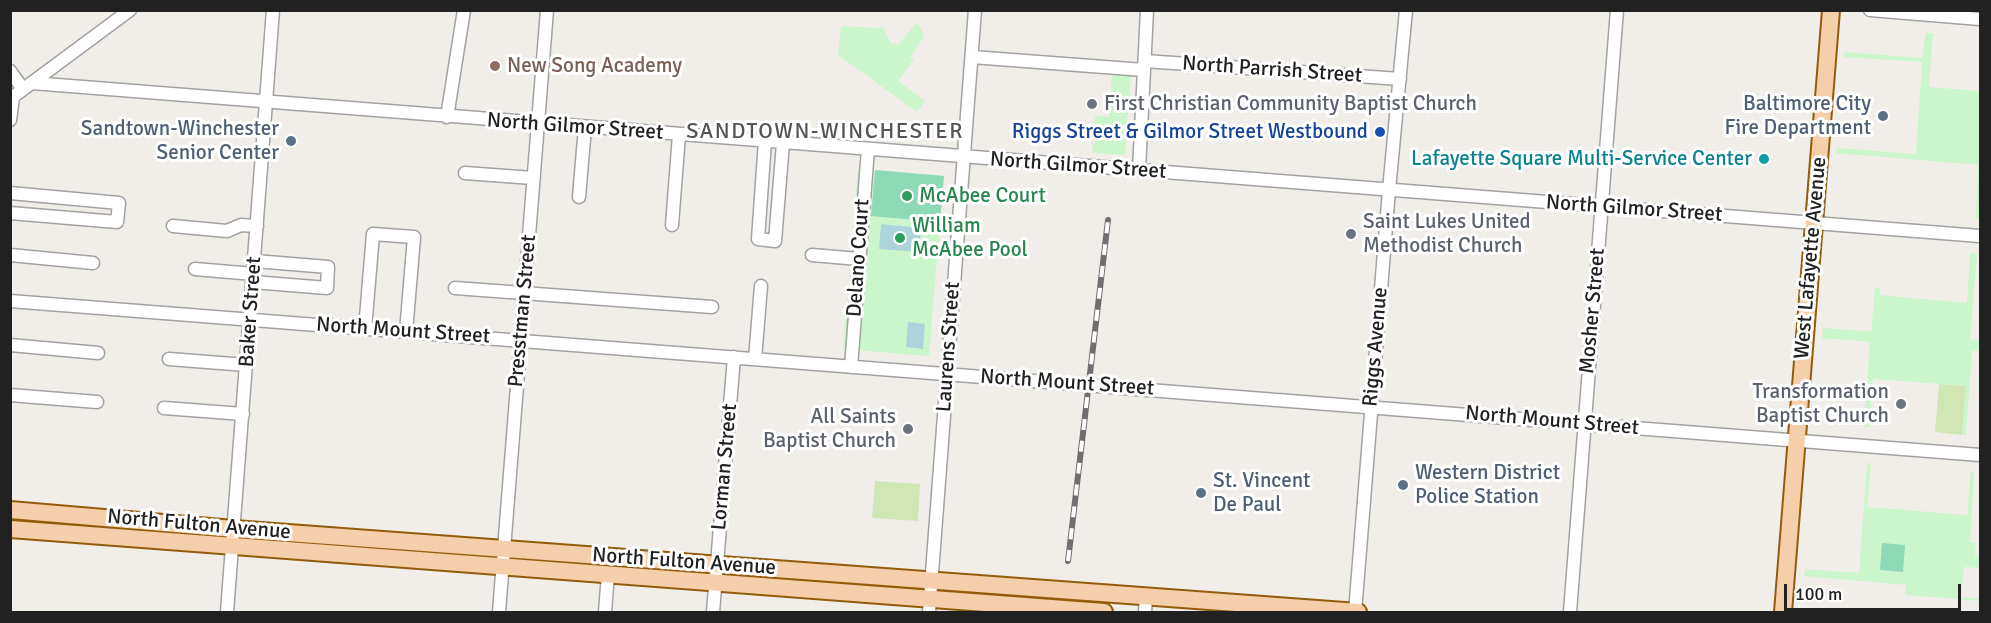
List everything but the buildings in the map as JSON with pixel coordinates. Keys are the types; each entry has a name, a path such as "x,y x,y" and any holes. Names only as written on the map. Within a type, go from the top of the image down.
{"main road":[{"name":"West Lafayette Avenue","path":"1783,612 1831,10"},
{"name":"North Fulton Avenue","path":"10,510 931,581 1146,605 1356,612"},
{"name":"North Fulton Avenue","path":"10,529 716,583 929,606 1104,612"}],"street":[{"path":"10,120 12,98 130,10"},
{"name":"Baker Street","path":"228,612 273,10"},
{"path":"447,117 464,10"},
{"name":"Presstman Street","path":"499,612 547,10"},
{"name":"Laurens Street","path":"929,606 975,10"},
{"path":"1139,171 1147,10"},
{"name":"Riggs Avenue","path":"1356,612 1371,406 1406,10"},
{"name":"Mosher Street","path":"1570,612 1617,10"},
{"path":"1870,10 1980,19"},
{"name":"North Parrish Street","path":"972,57 1400,79"},
{"path":"10,71 27,86"},
{"name":"North Gilmor Street","path":"27,86 266,102 1980,236"},
{"path":"579,197 585,127"},
{"path":"672,225 679,135"},
{"path":"765,141 758,239 775,241 783,143"},
{"name":"Delano Court","path":"851,367 868,149"},
{"path":"465,173 533,178"},
{"path":"10,193 119,203 117,222 10,213"},
{"path":"173,226 227,231 241,225 257,226"},
{"path":"365,329 373,234 383,234 414,237 406,332"},
{"path":"10,255 93,263"},
{"path":"812,255 859,259"},
{"path":"195,269 327,288 328,267 255,261"},
{"path":"755,359 761,286"},
{"path":"456,288 712,307"},
{"name":"North Mount Street","path":"10,301 1980,455"},
{"path":"10,345 98,353"},
{"name":"Lorman Street","path":"713,612 734,357"},
{"path":"169,358 246,365"},
{"path":"10,395 97,402"},
{"path":"164,408 243,414"},
{"path":"605,612 608,574"}],"green space":[{"path":"916,23 920,26 924,37 910,57 914,60 898,81 925,101 917,112 838,55 841,26 883,28 891,43 899,44"},
{"path":"1926,33 1933,33 1929,87 1980,91 1979,219 1976,218 1978,165 1836,153 1837,148 1916,154 1922,62 1844,57 1844,52 1922,58"},
{"path":"1112,74 1131,76 1125,155 1092,153 1095,116 1109,117"},
{"path":"858,169 944,176 929,356 843,349"},
{"name":"McAbee Court","path":"875,170 944,176 940,222 871,216"},
{"path":"1970,253 1977,254 1970,339 1980,340 1980,351 1972,351 1966,435 1962,435 1966,386 1873,379 1869,427 1864,427 1870,342 1822,338 1823,328 1871,331 1875,288 1880,288 1880,295 1967,303"},
{"path":"1939,384 1966,386 1962,435 1935,432"},
{"path":"1867,463 1871,463 1867,507 1967,515 1971,471 1974,471 1970,542 1976,543 1975,556 1980,557 1980,568 1964,567 1961,597 1980,599 1980,601 1905,595 1906,585 1804,576 1805,569 1859,573"},
{"path":"875,481 920,484 918,521 872,518"},
{"path":"1882,543 1905,545 1903,572 1880,570"}],"water":[{"name":"William McAbee Pool","path":"881,224 921,228 919,252 879,249"},
{"path":"908,322 925,324 923,349 906,347"}],"railway":[{"path":"1068,561 1108,220"}],"place":[{"name":"New Song Academy","path":"495,66"},
{"name":"First Christian Community Baptist Church","path":"1092,104"},
{"name":"Baltimore City Fire Department","path":"1883,116"},
{"name":"Riggs Street & Gilmor Street Westbound","path":"1380,132"},
{"name":"Sandtown-Winchester Senior Center","path":"291,141"},
{"name":"Lafayette Square Multi-Service Center","path":"1764,159"},
{"name":"McAbee Court","path":"907,196"},
{"name":"Saint Lukes United Methodist Church","path":"1351,234"},
{"name":"William McAbee Pool","path":"900,238"},
{"name":"Transformation Baptist Church","path":"1901,404"},
{"name":"All Saints Baptist Church","path":"908,429"},
{"name":"Western District Police Station","path":"1403,485"},
{"name":"St. Vincent De Paul","path":"1201,493"}],"district":[{"name":"SANDTOWN-WINCHESTER","path":"825,132"}]}
